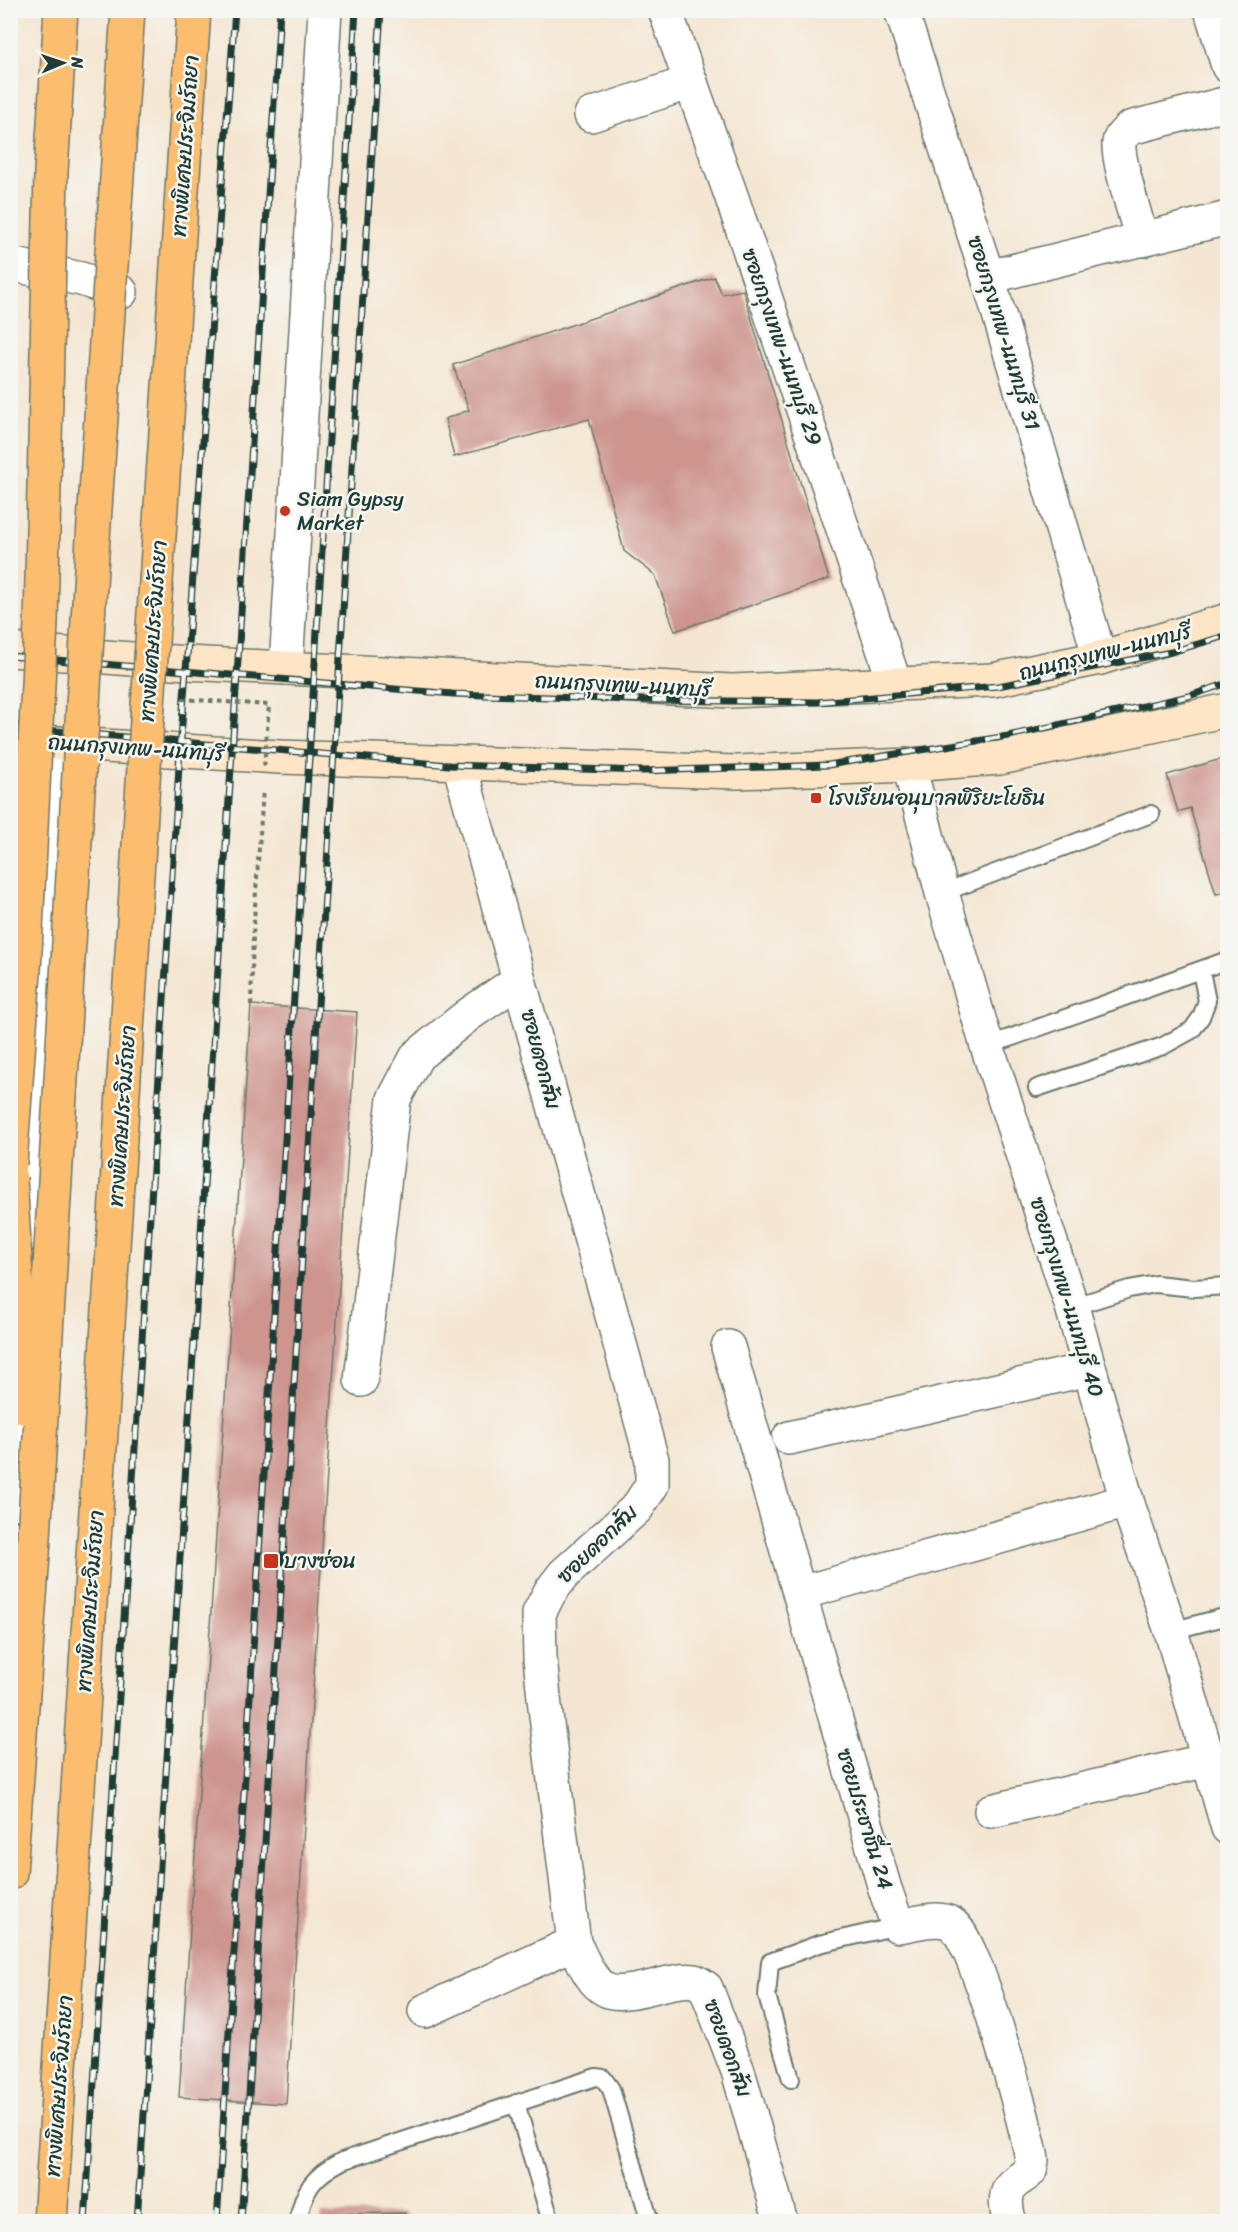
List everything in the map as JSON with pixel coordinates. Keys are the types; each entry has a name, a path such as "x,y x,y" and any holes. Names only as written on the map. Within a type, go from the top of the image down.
{"highway":[{"path":"10,1164 24,972 41,623 51,172 61,10"},
{"path":"10,1873 33,1556 90,580 128,10"},
{"name":"ทางพิเศษประจิมรัถยา","path":"50,2222 194,10"},
{"path":"10,1178 33,1556"}],"main road":[{"path":"66,745 80,656 121,292 140,10"},
{"name":"ถนนกรุงเทพ-นนทบุรี","path":"10,650 286,668 732,691 993,680 1100,658 1227,620"},
{"name":"ถนนกรุงเทพ-นนทบุรี","path":"10,740 280,757 737,772 909,765 1000,758 1227,710"}],"street":[{"path":"286,668 325,10"},
{"name":"ซอยกรุงเทพ-นนทบุรี 29","path":"665,10 735,209 895,684"},
{"name":"ซอยกรุงเทพ-นนทบุรี 31","path":"901,10 988,277 1100,658"},
{"path":"1211,10 1227,66"},
{"path":"591,115 691,82"},
{"path":"1142,240 1122,163 1119,145 1121,136 1130,129 1227,103"},
{"path":"988,277 1227,218"},
{"path":"10,264 81,279 121,292"},
{"path":"10,1504 23,1034 66,745"},
{"name":"ซอยดอกส้ม","path":"459,763 652,1460 652,1485 637,1508 564,1574 550,1592 539,1613 541,1668 574,1943 593,1978 606,1990 623,1992 694,1981 706,1988 738,2071 781,2222"},
{"name":"ซอยกรุงเทพ-นนทบุรี 40","path":"909,765 942,892 987,1046 1072,1306 1128,1501 1171,1631 1227,1828"},
{"path":"361,1380 394,1099 417,1056 468,1015 519,980"},
{"name":"ซอยประชาชื่น 24","path":"728,1347 885,1889 898,1926"},
{"path":"789,1438 1089,1369"},
{"path":"801,1593 1128,1501"},
{"path":"991,1811 1208,1760"},
{"path":"898,1926 935,1920 950,1922 957,1928 975,1963 1011,2072 1032,2160 1030,2171 1012,2184 1007,2192 1006,2202 1010,2222"},
{"path":"425,2011 574,1943"}],"lane":[{"path":"942,892 1151,814"},
{"path":"987,1046 1227,960"},
{"path":"1037,1088 1163,1046 1192,1030 1201,1017 1207,1001 1201,971"},
{"path":"1072,1306 1129,1289 1156,1284 1193,1288 1227,1286"},
{"path":"1171,1631 1227,1616"},
{"path":"791,2079 767,1996 770,1962 819,1944 898,1926"},
{"path":"298,2222 302,2199 323,2171 342,2161 591,2078 603,2078 611,2089 650,2222"},
{"path":"516,2103 551,2222"}],"path":[{"path":"251,1005 253,935 264,768"}],"building":[{"path":"714,277 722,294 743,290 829,579 675,631 655,575 624,551 589,419 454,457 445,419 469,410 453,365"},
{"path":"1228,757 1228,891 1216,894 1190,808 1178,812 1167,775"},
{"path":"251,1005 357,1012 286,2104 179,2097"},
{"path":"405,2213 405,2222 321,2222 321,2214"}],"railway":[{"path":"85,2222 180,751 235,10"},
{"path":"137,2222 280,10"},
{"path":"217,2222 356,10"},
{"path":"241,2222 381,10"},
{"path":"10,656 453,694 644,700 817,702 998,686 1171,652 1228,635"},
{"path":"10,727 449,765 644,771 828,765 1008,736 1189,696 1228,683"}],"place":[{"name":"Siam Gypsy Market","path":"285,511"},
{"name":"โรงเรียนอนุบาลพิริยะโยธิน","path":"816,798"},
{"name":"บางซ่อน","path":"271,1561"}]}
